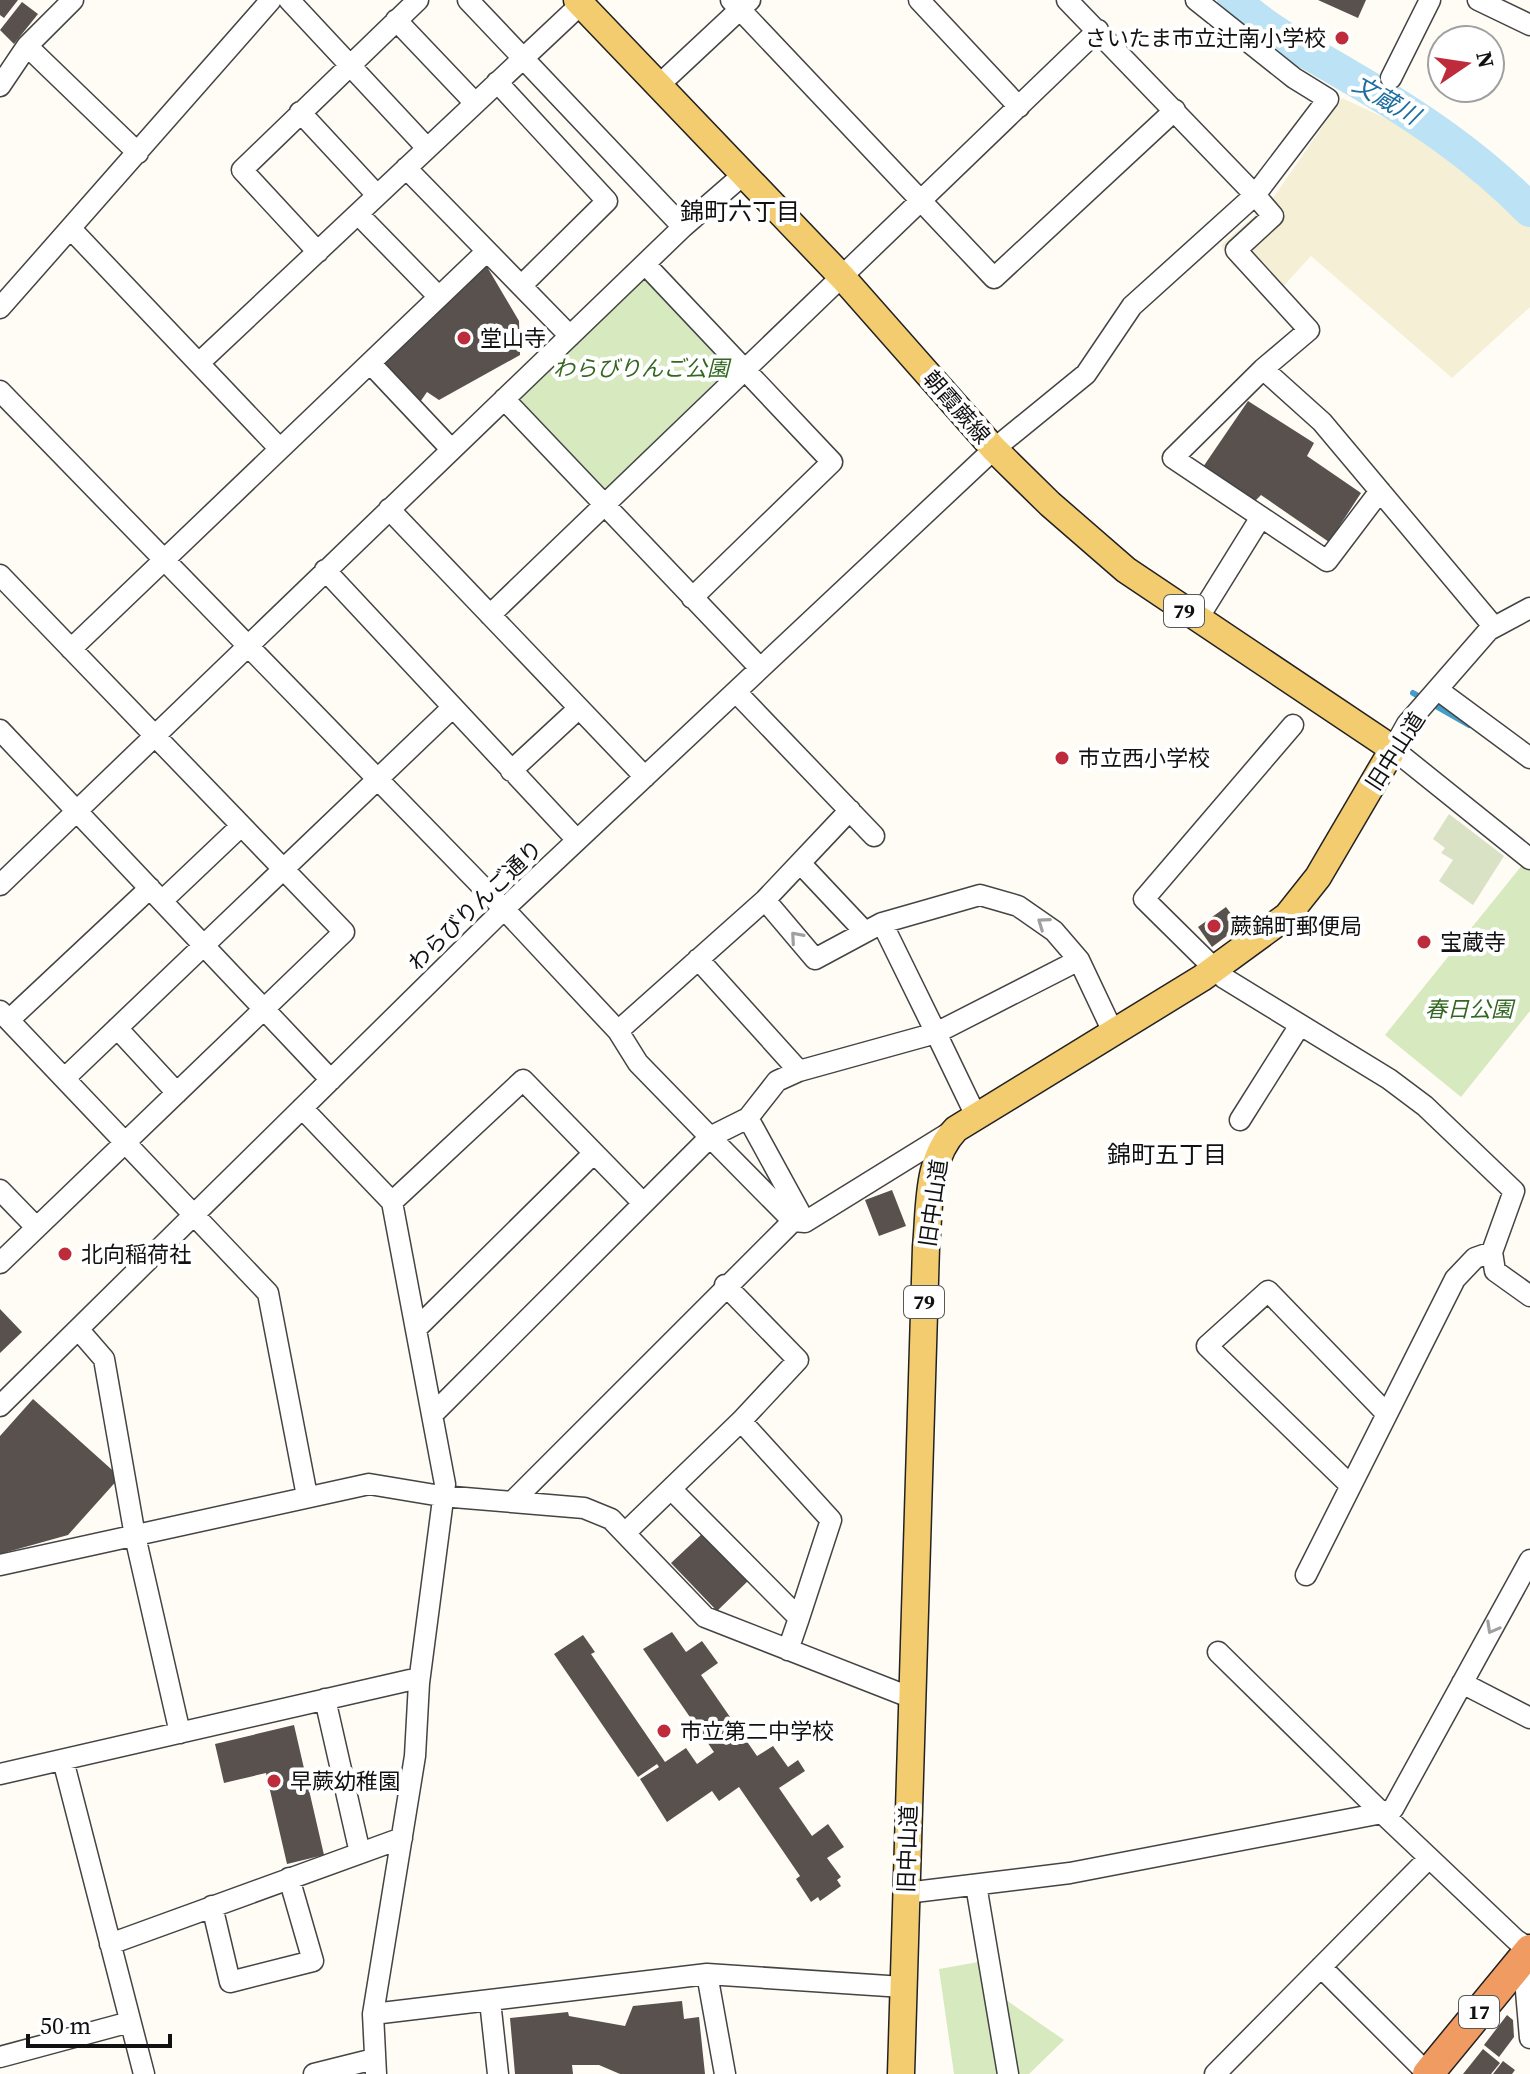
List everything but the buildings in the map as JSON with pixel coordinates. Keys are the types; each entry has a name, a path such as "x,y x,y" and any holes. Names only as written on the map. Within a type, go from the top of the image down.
{"highway":[{"name":"17","path":"1428,2074 1530,1951"}],"main road":[{"name":"朝霞蕨線","path":"579,2 843,278 994,449 1050,504 1126,570 1393,749"},
{"name":"旧中山道","path":"901,2074 927,1234 936,1160 943,1142 966,1122 1215,970 1287,916 1305,895 1393,749"}],"street":[{"path":"3,72 73,0"},
{"path":"0,308 271,0"},
{"path":"289,0 427,148"},
{"path":"318,252 242,170 418,0"},
{"path":"468,0 683,227"},
{"path":"919,0 1019,107"},
{"name":"わらびりんご通り","path":"0,1406 504,909 994,449 1086,374 1132,306 1255,195 1328,99 1294,78 1196,0"},
{"path":"1391,78 1430,0"},
{"path":"1478,0 1530,25"},
{"path":"199,363 579,2"},
{"path":"1073,2 1273,216 1236,250 1309,330 1263,369 1173,458 1327,561 1380,491"},
{"path":"659,85 740,3 920,203 994,278 1175,110"},
{"path":"396,20 475,103"},
{"path":"490,615 1098,30"},
{"path":"27,46 138,153"},
{"path":"497,82 607,201 521,286"},
{"path":"300,112 377,195"},
{"path":"406,168 570,336"},
{"path":"0,885 683,227 744,174"},
{"path":"358,214 439,297"},
{"path":"71,229 280,449"},
{"path":"71,649 487,251"},
{"path":"645,264 832,462 692,598"},
{"path":"370,363 451,449"},
{"path":"1263,369 1322,422 1494,627"},
{"path":"0,391 504,909 618,1031 638,1063 799,1221"},
{"path":"504,399 760,668"},
{"path":"389,509 645,777"},
{"path":"1197,620 1261,517"},
{"path":"325,570 577,840"},
{"path":"0,575 344,932 0,1263"},
{"name":"旧中山道","path":"1393,749 1407,724 1494,627 1530,608"},
{"path":"1438,690 1530,758"},
{"path":"736,692 874,836"},
{"path":"65,1078 453,707"},
{"path":"511,771 578,709"},
{"path":"1293,725 1144,899 1215,970 1389,1079 1425,1106 1514,1191 1492,1252 1495,1271 1530,1296"},
{"path":"0,730 331,1080"},
{"path":"1393,749 1530,859"},
{"path":"618,1031 765,900 850,810"},
{"path":"241,826 4,1015 268,1293 307,1496"},
{"path":"512,1502 725,1285 799,1221 966,1122 936,1033 873,928 800,863"},
{"path":"765,900 815,959 873,928 980,895 1018,906 1054,931 1079,960 1114,1034"},
{"path":"698,959 799,1071"},
{"path":"432,1415 710,1137 748,1118 777,1081 799,1071 936,1033 1079,960"},
{"path":"1240,1120 1300,1025"},
{"path":"117,1028 177,1093"},
{"path":"392,1202 523,1080 643,1203"},
{"path":"302,1108 392,1202 445,1484 441,1496 419,1683 415,1756 373,2014 375,2066 314,2074"},
{"path":"748,1118 799,1221"},
{"path":"416,1329 594,1153"},
{"path":"0,1190 36,1227"},
{"path":"1306,1575 1455,1279 1475,1258 1492,1252"},
{"path":"625,1533 741,1421 798,1360 725,1285"},
{"path":"1350,1485 1207,1346 1268,1291 1386,1413"},
{"path":"78,1329 104,1359 135,1536 180,1733"},
{"path":"741,1421 831,1520 788,1650"},
{"path":"0,1565 369,1484 441,1496 584,1508 611,1519 705,1617 912,1698"},
{"path":"671,1489 799,1618"},
{"path":"906,1893 1070,1873 1387,1811 1530,1560"},
{"path":"1218,1652 1387,1811 1429,1858 1530,1951 1526,1991 1530,2038"},
{"path":"0,1774 410,1680 419,1683"},
{"path":"1462,1683 1530,1718"},
{"path":"325,1699 360,1853"},
{"path":"63,1760 144,2074"},
{"path":"110,1944 402,1838"},
{"path":"1215,2074 1429,1858"},
{"path":"212,1906 230,1982 313,1961 289,1878"},
{"path":"976,1885 1008,2074"},
{"path":"1321,1967 1428,2074"},
{"path":"373,2014 707,1974 903,1987"},
{"path":"707,1974 725,2074"},
{"path":"490,2001 498,2074"},
{"path":"1,2051 130,2022"}],"shaded area":[{"path":"1342,98 1400,125 1530,222 1530,307 1452,378 1311,256 1279,291 1233,266 1221,245 1271,201"}],"green space":[{"name":"わらびりんご公園","path":"645,264 746,369 602,504 504,399"},
{"path":"1449,814 1504,856 1473,905 1439,881 1453,860 1441,853 1445,848 1433,839"},
{"name":"春日公園","path":"1523,864 1530,870 1530,1011 1461,1097 1385,1035"},
{"path":"984,1961 990,1989 1064,2040 1029,2074 954,2074 939,1969"}],"waterway":[{"name":"文蔵川","path":"1234,0 1276,33 1446,138 1530,210"},
{"path":"1413,693 1469,725"}],"place":[{"name":"さいたま市立辻南小学校","path":"1342,38"},
{"name":"堂山寺","path":"464,338"},
{"name":"市立西小学校","path":"1062,758"},
{"name":"蕨錦町郵便局","path":"1214,926"},
{"name":"宝蔵寺","path":"1424,942"},
{"name":"北向稲荷社","path":"65,1254"},
{"name":"市立第二中学校","path":"664,1731"},
{"name":"早蕨幼稚園","path":"274,1781"}],"district":[{"name":"錦町六丁目","path":"740,212"},
{"name":"錦町五丁目","path":"1167,1155"}]}
